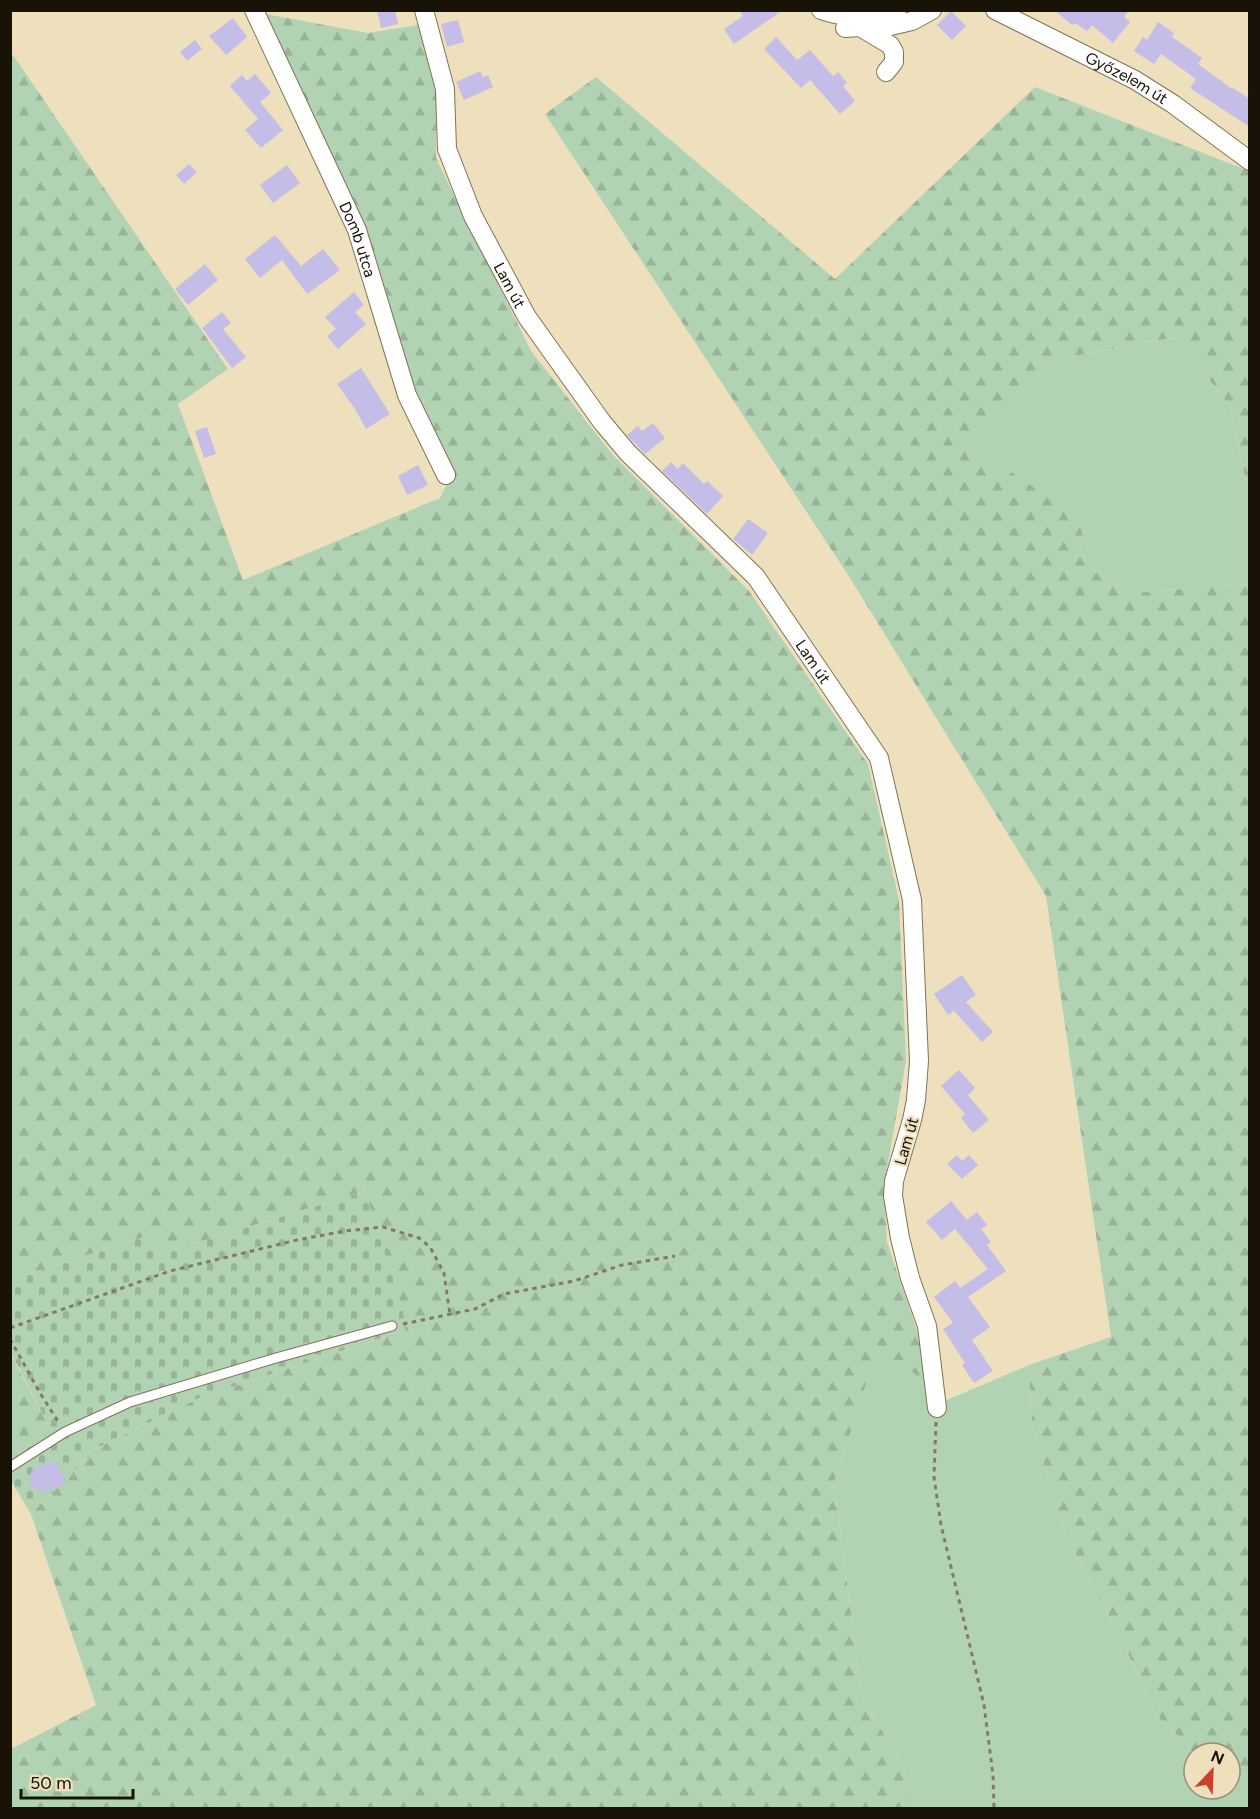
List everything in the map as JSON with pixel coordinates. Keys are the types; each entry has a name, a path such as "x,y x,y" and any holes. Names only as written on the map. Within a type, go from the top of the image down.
{"street":[{"name":"Domb utca","path":"254,10 357,230 407,395 446,475"},
{"name":"Lam út","path":"424,10 446,89 447,149 473,216 527,317 602,422 628,453 756,577 879,758 912,900 919,1061 916,1100 894,1182 893,1196 910,1278 927,1326 937,1408"},
{"path":"821,10 839,17 861,18 897,10"},
{"path":"869,32 912,21 932,10"},
{"name":"Győzelem út","path":"995,10 1135,81 1173,105 1250,161"},
{"path":"845,28 860,27 890,45 894,52 894,62 886,72"}],"lane":[{"path":"10,1467 65,1432 130,1402 392,1326"}],"path":[{"path":"10,1328 170,1271 297,1240 383,1227 419,1238 430,1247 444,1273 450,1315"},
{"path":"392,1326 475,1309 504,1294 574,1281 621,1265 675,1256"},
{"path":"10,1339 65,1432"},
{"path":"937,1408 936,1487 941,1525 984,1705 993,1775 994,1809"}],"green space":[{"path":"260,13 368,33 419,25 436,93 436,158 531,351 612,454 749,591 868,764 899,900 906,1061 884,1185 887,1242 941,1402 901,1360 872,1365 834,1483 862,1697 904,1768 915,1808 11,1808 10,1746 13,1748 96,1705 31,1514 97,1448 199,1398 405,1330 365,1191 161,1254 147,1236 11,1280 11,56 13,55 228,369 178,404 243,580 440,498 451,476"},
{"path":"596,77 835,279 1035,87 1249,171 1249,496 1229,405 1176,337 1053,360 971,446 1029,484 1078,521 1096,573 1141,592 1249,584 1249,1775 1242,1773 1242,1741 1183,1741 1156,1715 1120,1636 1065,1534 1032,1425 1029,1365 1111,1337 1046,896 850,578 545,114"},
{"path":"1176,337 1229,405 1249,496 1249,584 1141,592 1096,573 1078,521 971,446 1053,360"},
{"path":"365,1191 403,1310 405,1330 199,1398 97,1448 31,1514 11,1481 11,1457 53,1434 11,1353 11,1280 147,1236 161,1254"},
{"path":"10,1353 53,1434 11,1457 10,1457"},
{"path":"901,1360 942,1402 1029,1365 1032,1425 1065,1534 1120,1636 1156,1715 1183,1741 1182,1801 1242,1801 1242,1773 1249,1775 1249,1808 915,1808 904,1768 862,1697 834,1483 871,1365"}],"building":[{"path":"377,10 395,10 398,24 381,28"},
{"path":"739,10 783,10 734,44 724,29 743,16"},
{"path":"1054,10 1129,10 1124,17 1130,22 1113,43 1092,25 1087,31 1075,23 1072,25"},
{"path":"951,11 966,26 952,40 937,25"},
{"path":"233,18 247,37 226,55 209,36"},
{"path":"458,20 464,42 447,47 441,24"},
{"path":"1158,22 1174,33 1172,37 1202,58 1198,64 1250,99 1250,127 1190,88 1196,79 1161,54 1154,64 1134,51 1143,37 1147,40"},
{"path":"776,37 797,60 810,50 833,76 838,72 847,83 843,86 855,101 840,114 810,80 801,88 764,49"},
{"path":"195,40 202,49 187,61 180,52"},
{"path":"480,71 483,77 488,75 493,87 464,100 456,82"},
{"path":"255,74 271,93 260,102 283,130 261,148 245,130 258,119 230,86 242,75 247,81"},
{"path":"189,164 197,172 184,184 176,175"},
{"path":"287,165 300,183 273,203 260,185"},
{"path":"275,235 301,266 323,249 340,270 307,294 282,260 260,278 245,259"},
{"path":"205,264 218,280 188,305 175,289"},
{"path":"354,292 364,305 355,312 366,324 338,349 327,336 336,329 325,317"},
{"path":"222,312 231,323 223,329 246,357 232,368 202,328"},
{"path":"361,368 390,414 366,429 337,384"},
{"path":"653,423 665,438 645,454 627,435 638,426 642,431"},
{"path":"207,427 216,454 204,458 195,431"},
{"path":"671,462 678,469 683,463 704,484 707,481 723,496 707,514 662,471"},
{"path":"418,465 428,485 407,495 398,476"},
{"path":"748,519 768,533 752,555 733,539"},
{"path":"962,975 976,995 966,1002 993,1032 982,1042 954,1011 948,1015 934,994"},
{"path":"959,1070 975,1088 968,1095 989,1120 973,1133 961,1118 965,1114 941,1086"},
{"path":"957,1155 962,1161 969,1155 978,1165 962,1179 947,1164"},
{"path":"951,1201 967,1220 977,1212 987,1225 981,1229 991,1242 987,1245 1006,1271 968,1297 990,1327 972,1340 993,1371 974,1383 962,1365 965,1363 943,1329 953,1323 934,1297 955,1281 960,1288 988,1269 955,1229 942,1240 926,1222"},
{"path":"56,1462 66,1483 51,1490 39,1491 30,1485 31,1472 39,1465"}]}
